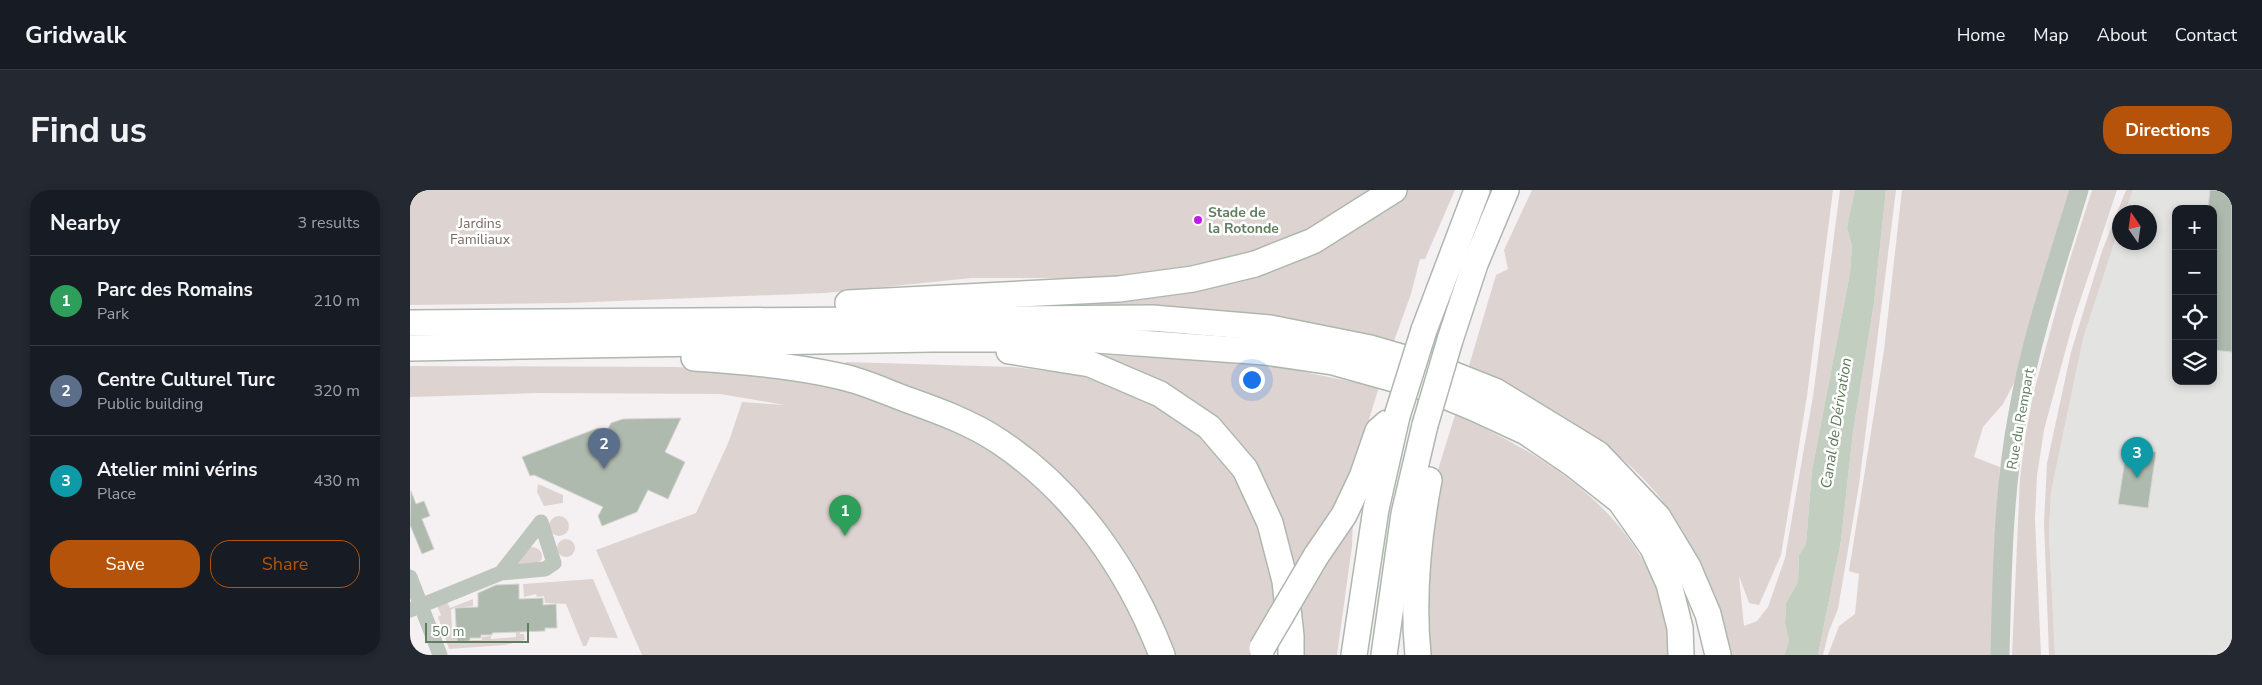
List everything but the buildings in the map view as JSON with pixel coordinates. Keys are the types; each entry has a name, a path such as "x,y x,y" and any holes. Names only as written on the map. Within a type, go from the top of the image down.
{"highway":[{"path":"684,322 746,308 1119,289 1193,279 1255,264 1313,241 1394,190"},
{"path":"1354,655 1376,509 1397,416 1424,330 1477,190"},
{"path":"1384,655 1404,514 1425,425 1475,264 1506,190"},
{"path":"410,323 1152,318 1270,328 1370,348 1432,366 1495,391 1598,454 1658,516 1688,568 1708,614 1718,655"},
{"path":"932,339 1090,364 1160,394 1209,427 1245,469 1270,523 1285,581 1291,636 1291,655"},
{"path":"410,348 932,339 1082,339 1265,352 1333,362 1426,388 1526,432 1573,464 1620,501 1653,548 1669,584 1680,628 1681,655"},
{"path":"512,346 738,361 844,377 946,413 1000,442 1043,476 1072,504 1108,550 1130,584 1150,623 1162,655"},
{"path":"1261,651 1316,556 1344,515 1362,477 1378,431 1397,416"},
{"path":"1418,655 1415,630 1416,572 1420,528 1431,467 1425,425"},
{"path":"1696,589 1703,655"}],"street":[{"name":"Rue du Rempart","path":"2000,655 2011,452 2018,412 2042,314 2079,190"},
{"path":"416,608 501,573"},
{"path":"410,577 416,608 440,655"}],"shaded area":[{"path":"2133,190 2232,190 2232,655 2055,655 2049,533 2051,492 2083,339 2112,250 2157,250 2157,205 2128,205"}],"green space":[{"name":"Jardins Familiaux","path":"410,190 1381,190 1303,240 1180,273 1108,278 972,278 825,293 567,303 410,305"},
{"path":"1407,190 1455,190 1425,259 1420,259 1411,294 1394,341 1293,320 1219,310 1018,305 1154,293 1401,196"},
{"path":"1532,190 1833,190 1807,396 1781,555 1759,605 1749,603 1739,576 1744,626 1757,621 1768,607 1785,558 1813,396 1840,190 1856,190 1847,228 1852,246 1850,273 1812,470 1806,544 1799,555 1798,582 1786,603 1785,623 1789,641 1784,655 1727,655 1708,591 1694,554 1677,521 1655,491 1629,464 1568,419 1535,400 1468,369 1496,275 1508,269 1504,250"},
{"path":"1886,190 1896,190 1859,485 1838,609 1829,631 1823,655 1818,655 1841,541 1853,432 1874,303"},
{"path":"1902,190 2072,190 2021,370 2003,404 1983,427 1974,457 2000,467 1991,655 1828,655 1839,626 1855,614 1859,574 1849,571 1884,350"},
{"path":"2092,190 2117,190 2074,319 2044,430 2037,476 2035,519 2041,655 2012,655 2020,478 2026,432 2033,395 2069,262"},
{"path":"2126,190 2133,190 2128,205 2120,205"},
{"path":"2112,226 2112,250 2083,339 2051,492 2049,533 2055,655 2049,655 2044,523 2047,463 2071,352 2102,251"},
{"path":"1084,354 1264,364 1379,387 1355,465 1338,503 1296,573 1277,507 1249,460"},
{"path":"846,362 1013,367 1074,374 1135,392 1181,417 1231,467 1261,524 1278,602 1251,655 1169,655 1059,480 844,369"},
{"path":"410,366 676,367 747,371 818,383 886,399 997,451 1046,490 1114,573 1154,655 642,655 596,550 696,513 729,441 742,402 785,405 720,394 538,393 410,397"},
{"path":"1455,415 1494,433 1531,454 1567,478 1599,505 1627,536 1649,571 1664,611 1670,655 1427,655 1425,593 1437,473"},
{"path":"538,484 563,495 563,503 544,506 537,492"},
{"path":"559,516 566,519 569,526 566,533 559,536 552,533 549,526 552,519"},
{"path":"1353,518 1352,546 1337,655 1299,655 1301,602"},
{"path":"566,539 572,542 575,548 572,554 566,557 560,554 557,548 560,542"},
{"path":"530,547 540,551 542,554 541,560 534,565 520,566 516,562"},
{"path":"593,579 618,638 590,637 586,646 583,646 566,604 545,603 544,596 537,597 536,594 524,597 523,584"},
{"path":"473,599 473,606 451,610 452,627 455,627 457,643 471,643 471,640 482,640 482,637 491,636 491,639 516,637 516,632 524,634 525,640 505,645 449,649 438,617 441,615 437,606 447,602 450,608"}],"water":[{"name":"Canal de Dérivation","path":"1855,190 1886,190 1874,303 1853,432 1841,541 1818,655 1784,655 1789,641 1785,623 1786,603 1798,582 1799,555 1806,544 1812,470 1850,273 1852,246 1847,228"}],"place":[{"name":"Stade de la Rotonde","path":"1198,220"},
{"name":"Centre Culturel Turc","path":"604,469"},
{"name":"Atelier mini vérins","path":"2137,478"},
{"name":"Parc des Romains","path":"845,536"}]}
